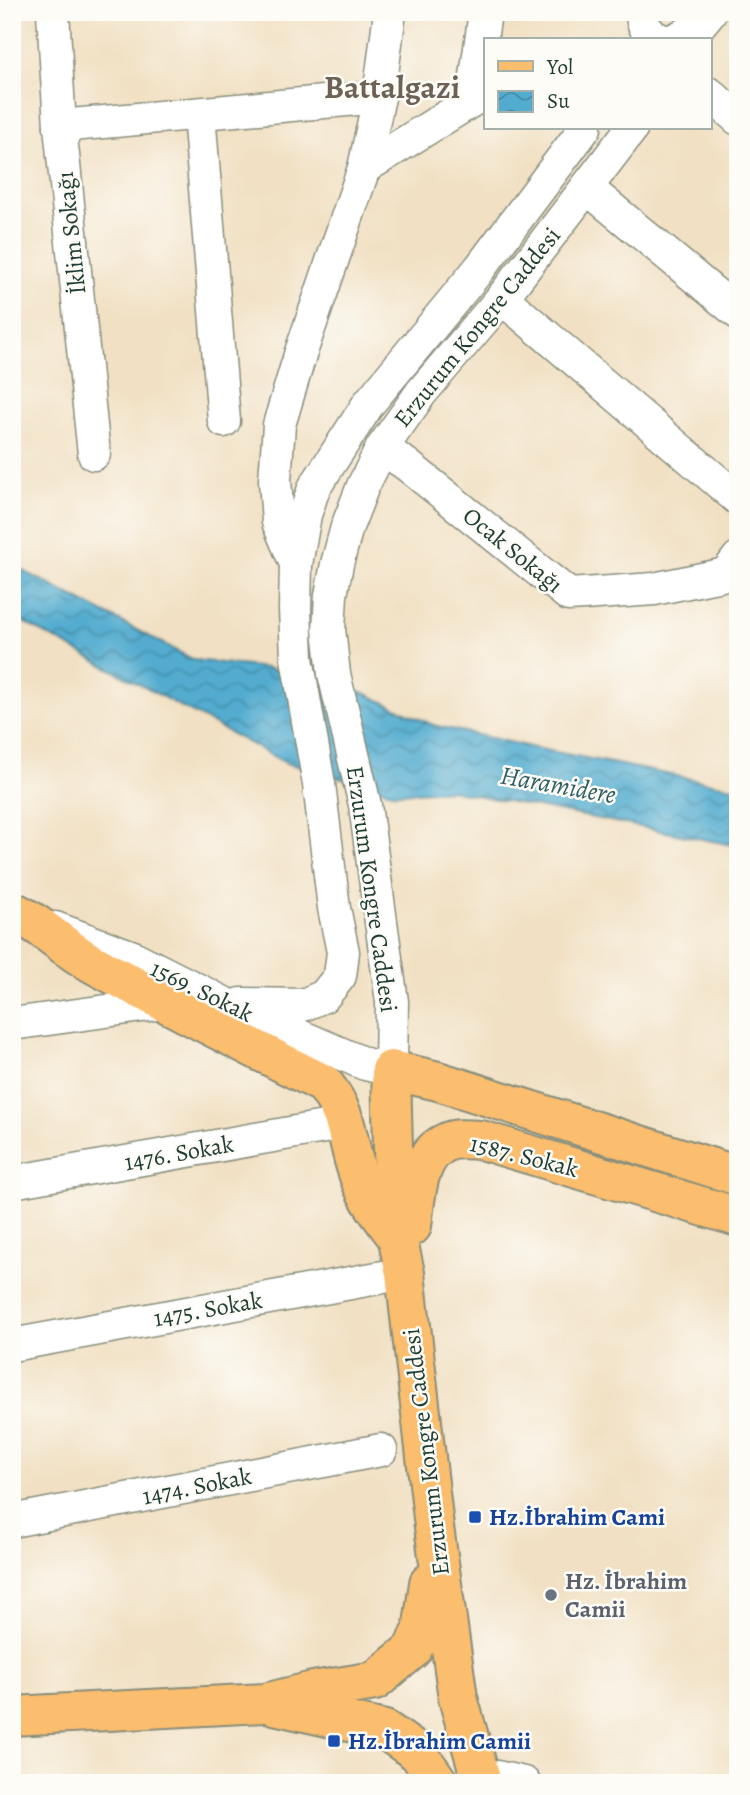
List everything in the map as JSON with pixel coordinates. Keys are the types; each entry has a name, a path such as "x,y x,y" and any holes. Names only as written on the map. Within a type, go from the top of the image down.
{"main road":[{"path":"20,914 85,959 164,1003 324,1084 340,1104 359,1176 401,1255"},
{"name":"1587. Sokak","path":"391,1070 438,1081 738,1176"},
{"name":"Erzurum Kongre Caddesi","path":"391,1070 401,1255 434,1527 458,1698 480,1778"},
{"name":"1587. Sokak","path":"401,1255 422,1169 431,1153 447,1141 460,1139 481,1140 738,1217"},
{"path":"12,1716 265,1703 313,1691 375,1681 412,1650 422,1632 427,1608 434,1527"},
{"path":"265,1703 385,1730 418,1753 439,1783"}],"street":[{"name":"İklim Sokağı","path":"53,12 60,126 94,454"},
{"path":"296,564 278,522 275,481 278,425 364,167 379,97 390,12"},
{"path":"364,167 480,95 485,12"},
{"path":"641,12 641,19 647,31 672,38"},
{"path":"632,38 641,12"},
{"path":"677,38 695,30 709,12"},
{"path":"712,96 738,119"},
{"path":"60,126 379,97"},
{"path":"199,114 224,421"},
{"name":"Erzurum Kongre Caddesi","path":"226,1004 303,1005 324,996 340,976 343,952 334,908 319,784 298,658 295,609 296,564 305,515 314,488 369,403 480,268 584,130"},
{"name":"Erzurum Kongre Caddesi","path":"391,1070 392,1002 365,805 334,674 330,629 331,595 347,527 382,448 421,393 502,298 630,130"},
{"path":"587,188 738,313"},
{"path":"502,298 738,499"},
{"name":"Ocak Sokağı","path":"382,448 569,595 654,590 726,574 738,558"},
{"name":"1569. Sokak","path":"20,914 132,957 226,1004 365,1064 391,1070"},
{"path":"12,1024 164,1003"},
{"name":"1476. Sokak","path":"12,1182 347,1124"},
{"name":"1475. Sokak","path":"12,1345 401,1255"},
{"name":"1474. Sokak","path":"12,1521 381,1450"},
{"path":"480,1778 524,1783"}],"water":[{"name":"Haramidere","path":"12,565 194,660 266,668 362,692 433,725 738,788 738,846 450,790 396,793 286,763 12,616"}],"place":[{"name":"Hz.İbrahim Cami","path":"475,1517"},
{"name":"Hz. İbrahim Camii","path":"551,1595"},
{"name":"Hz.İbrahim Camii","path":"334,1741"}],"district":[{"name":"Battalgazi","path":"392,87"}]}
